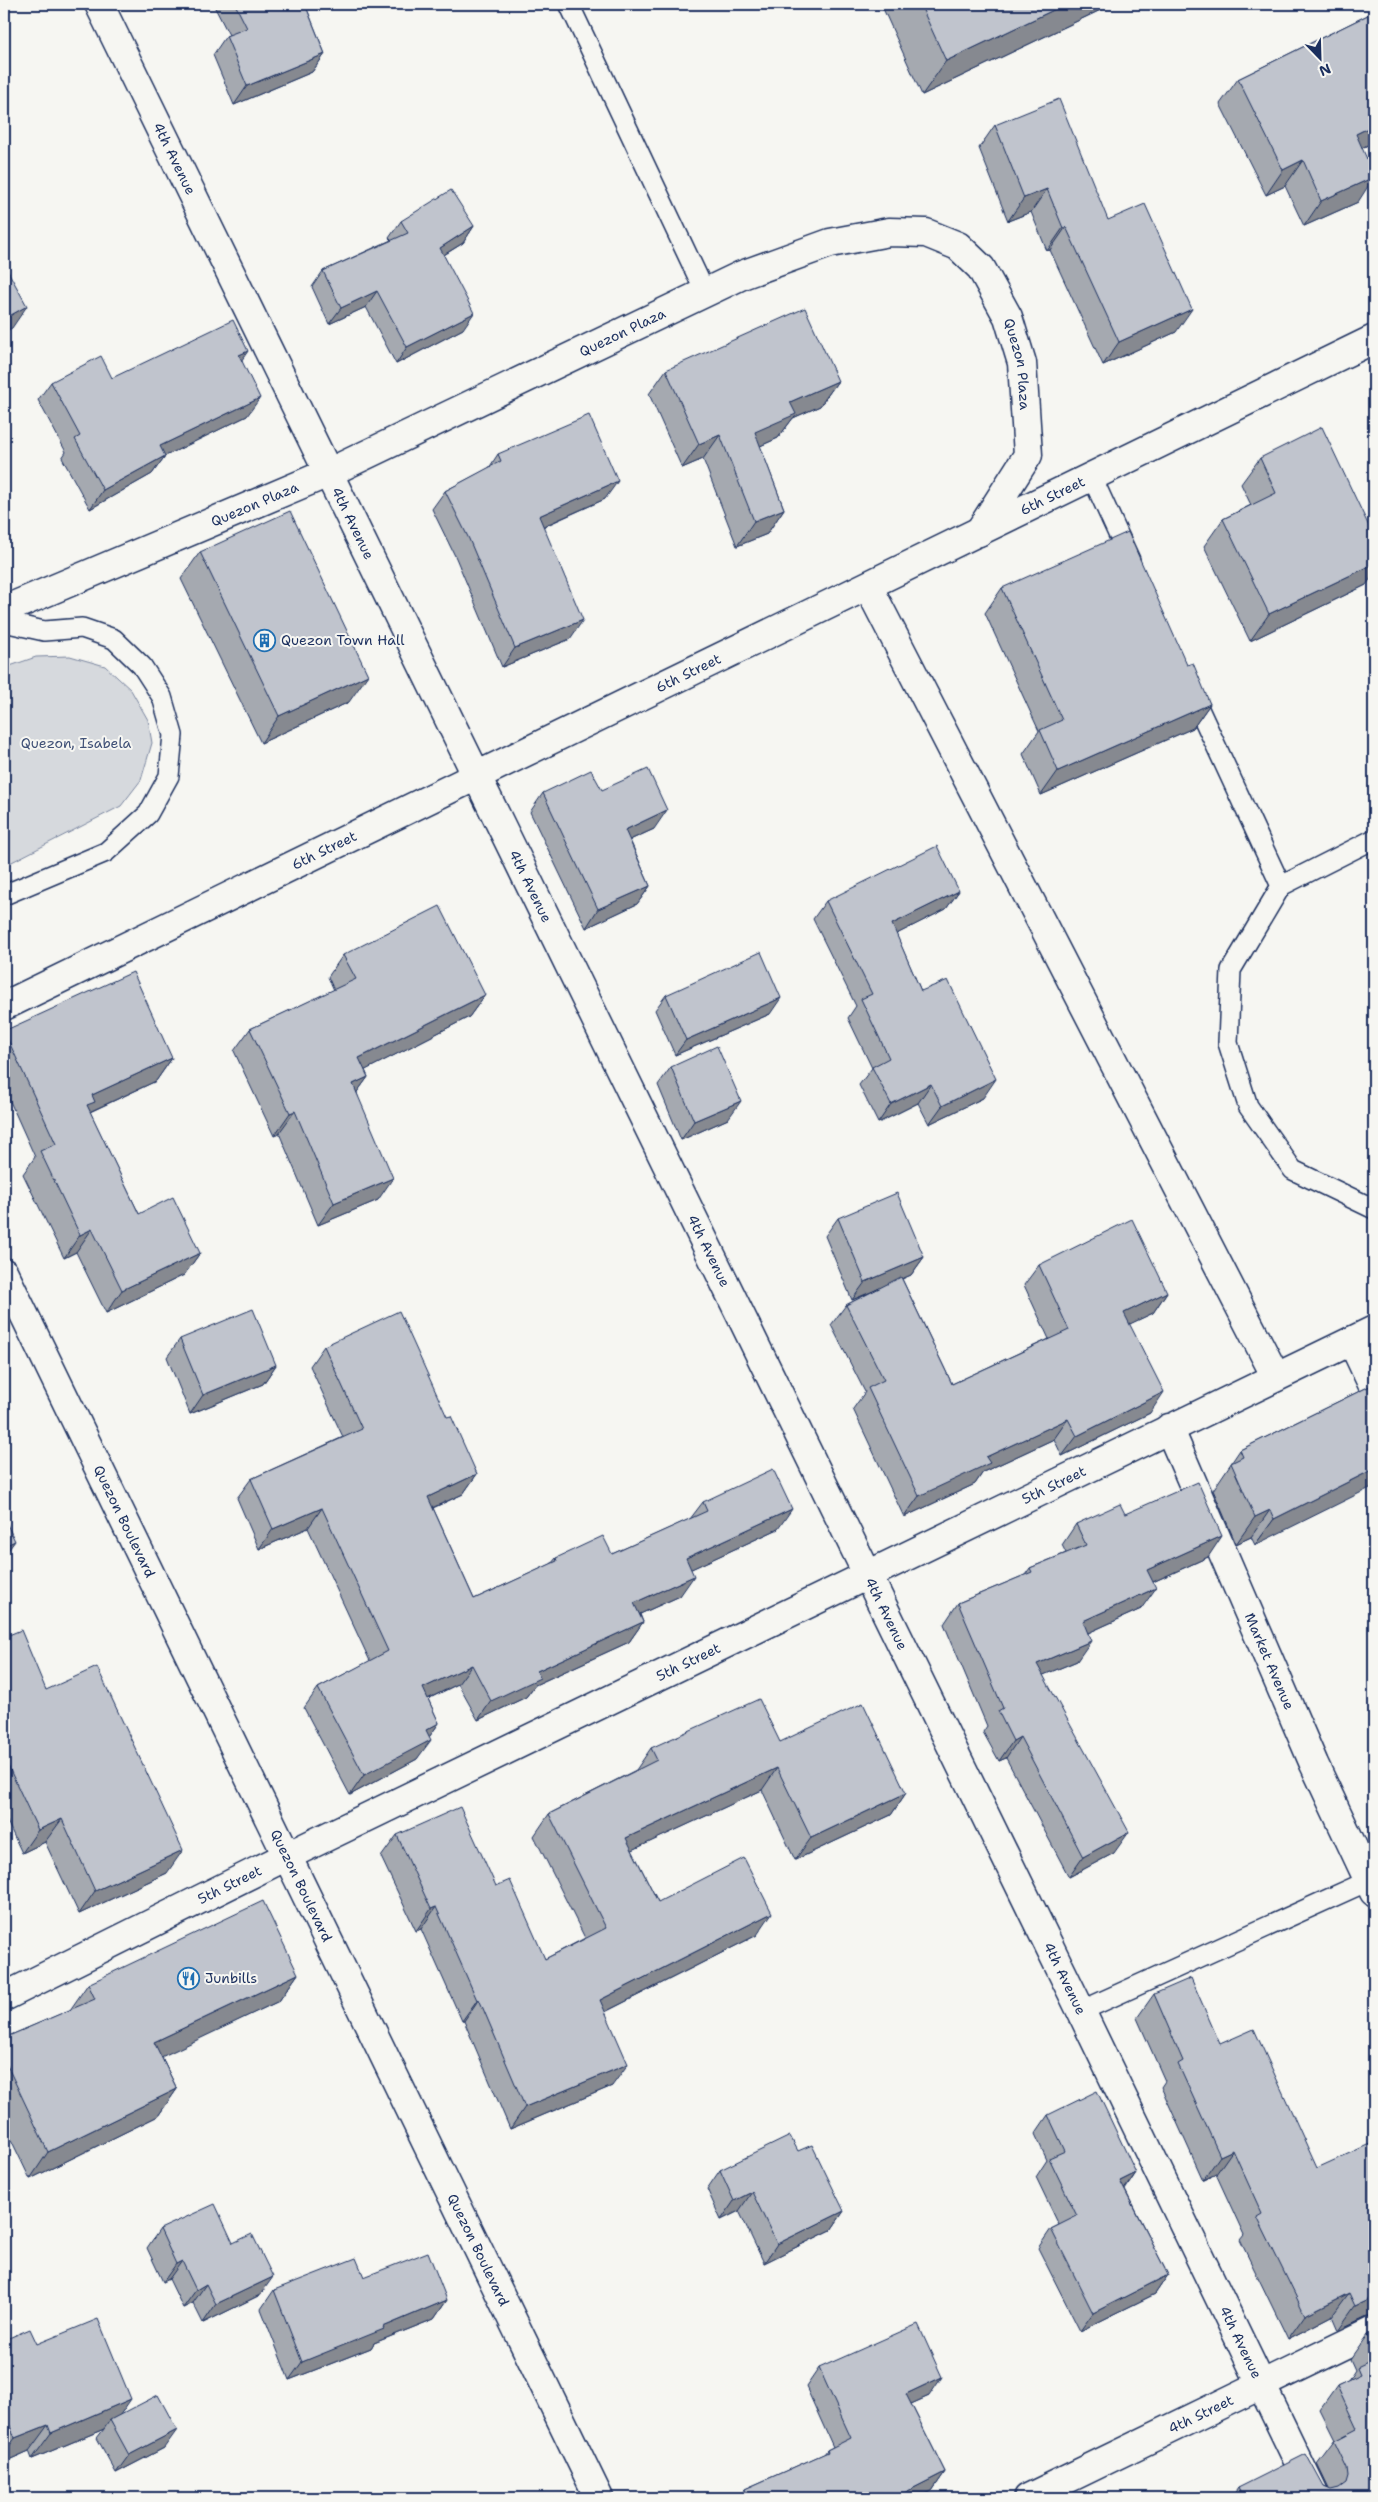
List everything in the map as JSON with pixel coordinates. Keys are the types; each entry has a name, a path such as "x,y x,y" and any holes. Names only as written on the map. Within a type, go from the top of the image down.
{"main road":[{"name":"4th Avenue","path":"99,4 1081,2010 1316,2498"},
{"name":"Quezon Plaza","path":"4,610 328,473 742,275 830,243 889,232 926,233 958,246 980,268 1008,317 1022,363 1028,455 979,532"},
{"name":"6th Street","path":"4,1006 1374,339"},
{"path":"868,586 1276,1377"},
{"name":"Quezon Boulevard","path":"4,1273 599,2498"},
{"path":"1363,1335 1374,1388"},
{"name":"5th Street","path":"4,1997 287,1856 1363,1335"},
{"name":"Market Avenue","path":"1169,1428 1314,1764 1371,1886"},
{"name":"4th Street","path":"1028,2498 1374,2330"}],"lane":[{"path":"569,4 705,292"},
{"path":"1092,477 1137,575"},
{"path":"4,622 44,631 82,628 114,639 142,666 162,697 172,735 169,776 148,814 106,852 4,895"},
{"path":"1186,681 1281,886"},
{"path":"1374,839 1281,886 1231,970 1228,1043 1248,1106 1293,1170 1374,1209"},
{"path":"1081,2010 1371,1886"}],"green space":[{"name":"Quezon, Isabela","path":"70,656 105,666 131,690 148,720 152,743 141,780 121,806 4,866 4,668 36,657"}],"building":[{"path":"235,4 305,4 325,54 247,86 226,36 247,28"},
{"path":"920,4 1066,4 946,61"},
{"path":"1374,12 1374,125 1356,134 1374,177 1321,201 1303,160 1283,170 1238,79"},
{"path":"1059,99 1108,220 1145,204 1192,309 1119,342 1066,227 1063,228 1047,189 1024,198 995,125"},
{"path":"451,190 474,226 440,248 474,313 407,347 377,291 341,308 323,271 408,233 401,221"},
{"path":"4,264 27,306 4,319"},
{"path":"805,308 838,381 790,402 796,414 755,432 784,509 754,521 720,435 699,444 666,370"},
{"path":"233,320 248,351 239,355 260,398 160,446 165,456 103,490 75,439 80,436 51,382 101,356 112,378"},
{"path":"589,415 618,481 539,516 583,620 515,648 469,539 445,491 501,461 498,454"},
{"path":"1322,427 1374,537 1374,564 1269,614 1223,519 1276,493 1260,458"},
{"name":"Quezon Town Hall","path":"290,511 368,675 279,716 200,552"},
{"path":"1128,532 1187,665 1193,663 1210,704 1058,771 1040,730 1062,720 1002,588"},
{"path":"648,769 667,810 625,830 650,886 598,909 543,793 591,770 602,790"},
{"path":"937,846 959,891 892,924 921,991 948,980 996,1079 942,1106 931,1084 891,1104 872,1067 889,1058 861,999 872,994 826,901"},
{"path":"440,906 485,995 359,1058 368,1077 353,1084 393,1178 334,1203 295,1111 290,1113 250,1029 356,979 343,955"},
{"path":"761,952 781,998 686,1040 666,995"},
{"path":"133,972 172,1058 92,1095 95,1102 87,1105 139,1214 173,1197 200,1253 122,1290 92,1229 80,1235 40,1151 56,1144 4,1031"},
{"path":"717,1046 741,1101 694,1121 671,1067"},
{"path":"897,1193 924,1257 865,1282 838,1218"},
{"path":"1132,1219 1167,1292 1124,1313 1164,1392 1077,1436 1068,1419 986,1457 990,1463 919,1496 868,1388 884,1380 846,1305 901,1277 952,1384 1069,1330 1039,1265"},
{"path":"253,1309 276,1365 203,1395 180,1339"},
{"path":"399,1311 447,1417 451,1416 477,1474 428,1497 474,1599 557,1561 556,1558 603,1536 612,1554 707,1511 703,1502 773,1469 792,1509 686,1558 694,1576 634,1603 643,1622 537,1671 540,1678 491,1701 472,1665 423,1688 439,1723 426,1730 431,1740 364,1775 318,1688 388,1651 322,1508 273,1529 251,1479 362,1429 324,1346"},
{"path":"1374,1384 1374,1469 1274,1519 1270,1510 1255,1517 1231,1463 1243,1457 1240,1450"},
{"path":"1198,1482 1222,1536 1147,1570 1156,1588 1083,1621 1091,1641 1037,1664 1129,1832 1083,1857 1020,1737 1013,1741 998,1711 1003,1708 958,1603 1032,1572 1030,1568 1086,1545 1076,1524 1120,1504 1125,1514"},
{"path":"4,1518 15,1541 4,1546"},
{"path":"21,1630 46,1690 97,1667 183,1850 95,1891 62,1819 38,1830 4,1757 4,1637"},
{"path":"759,1699 780,1742 863,1703 906,1793 811,1838 777,1768 626,1838 658,1902 744,1858 772,1913 600,2000 628,2064 525,2107 479,1999 477,2000 436,1907 431,1909 397,1835 460,1807 496,1886 510,1880 545,1959 606,1928 549,1814 657,1760 651,1748"},
{"path":"263,1901 298,1974 154,2042 177,2089 48,2152 4,2059 4,2038 95,1999 88,1984"},
{"path":"1191,1978 1220,2044 1254,2029 1317,2168 1374,2142 1374,2297 1355,2306 1349,2293 1305,2315 1257,2217 1262,2214 1233,2150 1220,2156 1178,2064 1183,2061 1154,1994"},
{"path":"1097,2091 1136,2173 1120,2181 1168,2275 1093,2313 1051,2229 1077,2216 1049,2158 1065,2151 1048,2115"},
{"path":"790,2136 798,2151 812,2145 844,2211 777,2244 752,2192 734,2201 720,2170"},
{"path":"215,2204 233,2243 252,2234 273,2277 216,2304 206,2284 196,2290 182,2261 176,2264 160,2229"},
{"path":"428,2252 447,2300 383,2327 384,2329 302,2362 274,2290 356,2258 364,2277"},
{"path":"98,2319 131,2399 51,2433 48,2425 15,2438 4,2411 4,2340 30,2329 37,2344"},
{"path":"918,2324 942,2377 906,2394 945,2472 894,2498 749,2498 745,2489 828,2452 827,2450 851,2438 819,2368"},
{"path":"1374,2332 1374,2351 1367,2335"},
{"path":"1374,2360 1374,2498 1243,2498 1238,2488 1306,2454 1324,2487 1331,2490 1339,2488 1346,2483 1348,2476 1347,2468 1334,2441 1357,2429 1337,2386 1360,2375 1357,2368"},
{"path":"158,2395 177,2430 129,2455 110,2420"}],"place":[{"name":"Quezon Town Hall","path":"265,640"},
{"name":"Junbills","path":"189,1978"}]}
